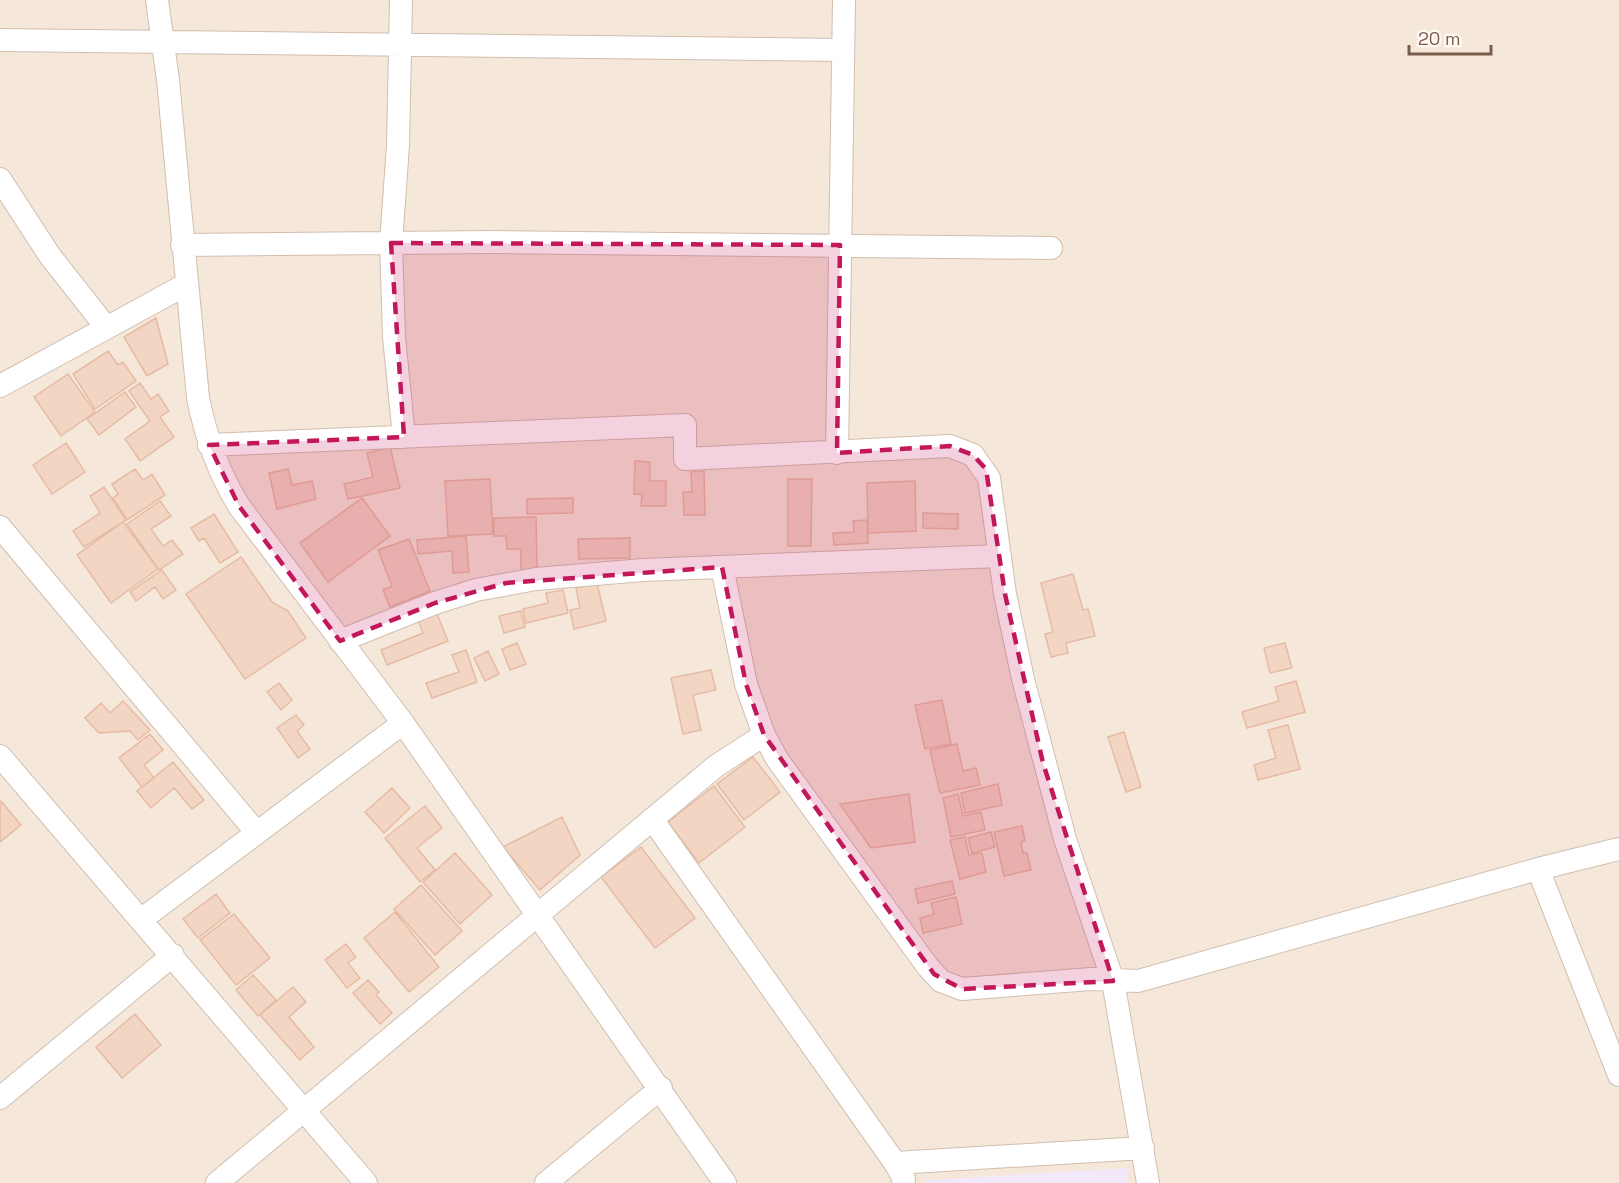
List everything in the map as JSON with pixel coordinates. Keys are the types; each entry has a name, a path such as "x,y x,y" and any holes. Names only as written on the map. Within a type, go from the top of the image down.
{"street":[{"path":"157,0 198,398 209,445 227,486 239,506 403,723 661,1088 725,1183"},
{"path":"401,0 401,47 391,243 394,337 404,437"},
{"path":"837,453 844,0"},
{"path":"0,40 401,47 843,50"},
{"path":"0,179 50,256 106,327"},
{"path":"182,245 391,243 1051,248"},
{"path":"0,386 186,285"},
{"path":"209,445 685,425 685,459 950,446 973,455 989,478 1000,556 1023,679 1043,763 1071,860 1113,981 1148,1183"},
{"path":"0,527 257,833"},
{"path":"340,640 435,603 506,583 643,570 1000,556"},
{"path":"722,567 746,684 764,735 793,781 928,967 941,981 962,989 1091,979 1138,981 1538,869 1619,849"},
{"path":"142,919 403,723"},
{"path":"218,1183 716,766 764,735"},
{"path":"0,756 173,955 366,1183"},
{"path":"652,819 899,1173 1143,1148"},
{"path":"1538,869 1619,1075"},
{"path":"0,1098 173,955"},
{"path":"546,1183 661,1088"}],"highlighted area":[{"path":"391,243 840,245 837,453 950,446 973,455 986,469 1005,594 1043,763 1113,981 962,989 934,974 764,735 746,684 722,567 506,583 435,603 340,641 239,506 209,445 404,437"}],"shaded area":[{"path":"0,0 1619,0 1619,1183 0,1183"},
{"path":"1127,1168 1128,1183 925,1183 925,1180"}],"building":[{"path":"156,318 168,364 147,376 124,337"},
{"path":"108,351 118,365 123,362 136,381 95,409 73,374"},
{"path":"68,374 95,412 61,436 34,397"},
{"path":"140,383 151,399 158,394 169,411 160,417 174,437 140,461 125,439 150,421 129,391"},
{"path":"125,392 136,407 99,435 87,419"},
{"path":"66,443 85,472 52,494 33,465"},
{"path":"390,447 400,488 348,499 344,484 373,477 367,453"},
{"path":"635,461 650,462 650,481 666,481 666,506 641,506 642,494 634,494"},
{"path":"135,469 143,480 152,474 165,495 127,520 113,498 118,494 112,484"},
{"path":"288,469 292,485 312,481 316,499 277,509 269,473"},
{"path":"704,471 705,515 684,515 683,492 692,492 691,472"},
{"path":"490,479 493,534 448,536 445,481"},
{"path":"788,479 812,479 811,546 788,546"},
{"path":"915,481 916,531 868,533 867,483"},
{"path":"104,487 126,520 84,547 73,531 100,513 90,496"},
{"path":"362,498 390,536 328,582 300,543"},
{"path":"573,498 573,513 527,514 527,499"},
{"path":"160,501 171,516 151,529 163,546 172,540 183,554 159,570 127,524"},
{"path":"923,513 958,514 958,529 923,528"},
{"path":"214,514 238,552 220,563 204,538 199,541 191,528"},
{"path":"536,517 537,573 521,573 521,549 507,549 506,536 494,536 494,518"},
{"path":"867,520 868,543 834,545 833,533 854,532 853,521"},
{"path":"123,522 158,569 111,603 77,555"},
{"path":"466,536 469,572 453,573 452,551 418,554 417,540"},
{"path":"630,538 630,558 579,559 578,539"},
{"path":"409,539 430,591 390,607 383,590 392,586 378,550"},
{"path":"241,557 272,602 288,611 306,638 245,679 186,594"},
{"path":"162,570 176,590 163,599 155,587 136,601 130,592"},
{"path":"1073,574 1083,610 1088,609 1095,636 1066,643 1068,653 1051,657 1045,634 1053,632 1041,583"},
{"path":"597,583 606,621 574,629 570,610 580,608 576,588"},
{"path":"563,590 568,613 526,623 523,609 548,603 546,593"},
{"path":"436,611 448,641 387,665 381,650 423,633 417,618"},
{"path":"521,611 525,627 504,633 499,616"},
{"path":"517,643 526,664 510,670 502,649"},
{"path":"1285,643 1292,668 1270,673 1264,648"},
{"path":"466,650 477,682 432,698 426,683 459,672 452,655"},
{"path":"488,651 499,674 485,681 474,658"},
{"path":"711,670 716,690 693,695 701,730 683,734 671,678"},
{"path":"1296,681 1305,712 1247,728 1242,712 1279,701 1275,687"},
{"path":"279,683 292,700 281,710 267,692"},
{"path":"942,700 951,744 925,749 915,705"},
{"path":"123,701 150,730 138,740 130,731 99,733 85,718 101,703 110,713"},
{"path":"296,715 304,725 297,731 310,749 298,758 277,728"},
{"path":"1288,725 1300,769 1258,780 1254,765 1276,758 1268,730"},
{"path":"1124,732 1141,787 1126,792 1108,737"},
{"path":"150,734 163,750 144,765 154,778 142,787 119,758"},
{"path":"957,744 963,771 976,768 980,785 940,793 930,750"},
{"path":"753,757 780,792 744,820 717,784"},
{"path":"173,762 204,800 192,809 174,788 151,808 137,791"},
{"path":"998,784 1002,805 965,813 961,793"},
{"path":"714,786 745,827 699,863 668,822"},
{"path":"392,788 410,808 384,833 365,812"},
{"path":"909,794 915,842 871,848 840,804"},
{"path":"958,794 963,816 981,812 985,830 951,837 943,798"},
{"path":"0,802 21,825 0,842"},
{"path":"425,806 442,828 417,848 435,870 420,882 385,838"},
{"path":"562,817 580,855 540,890 503,847"},
{"path":"1022,826 1025,841 1021,842 1023,853 1027,853 1031,870 1004,876 994,832"},
{"path":"991,832 995,847 972,853 968,838"},
{"path":"965,837 969,855 982,853 986,872 960,879 950,840"},
{"path":"641,847 695,918 655,948 601,877"},
{"path":"455,853 492,895 460,924 423,882"},
{"path":"952,881 955,894 918,903 915,889"},
{"path":"421,885 462,931 435,955 394,909"},
{"path":"216,894 230,913 198,938 183,919"},
{"path":"956,897 962,924 923,933 920,918 934,914 931,903"},
{"path":"395,912 439,967 409,992 364,938"},
{"path":"234,914 270,958 236,985 200,940"},
{"path":"346,944 356,957 348,963 360,978 347,988 325,960"},
{"path":"253,975 276,1000 258,1016 236,990"},
{"path":"368,980 379,992 376,995 392,1013 380,1024 353,993"},
{"path":"293,987 306,1002 289,1017 314,1047 300,1060 260,1015"},
{"path":"135,1014 161,1045 122,1078 96,1047"}]}
